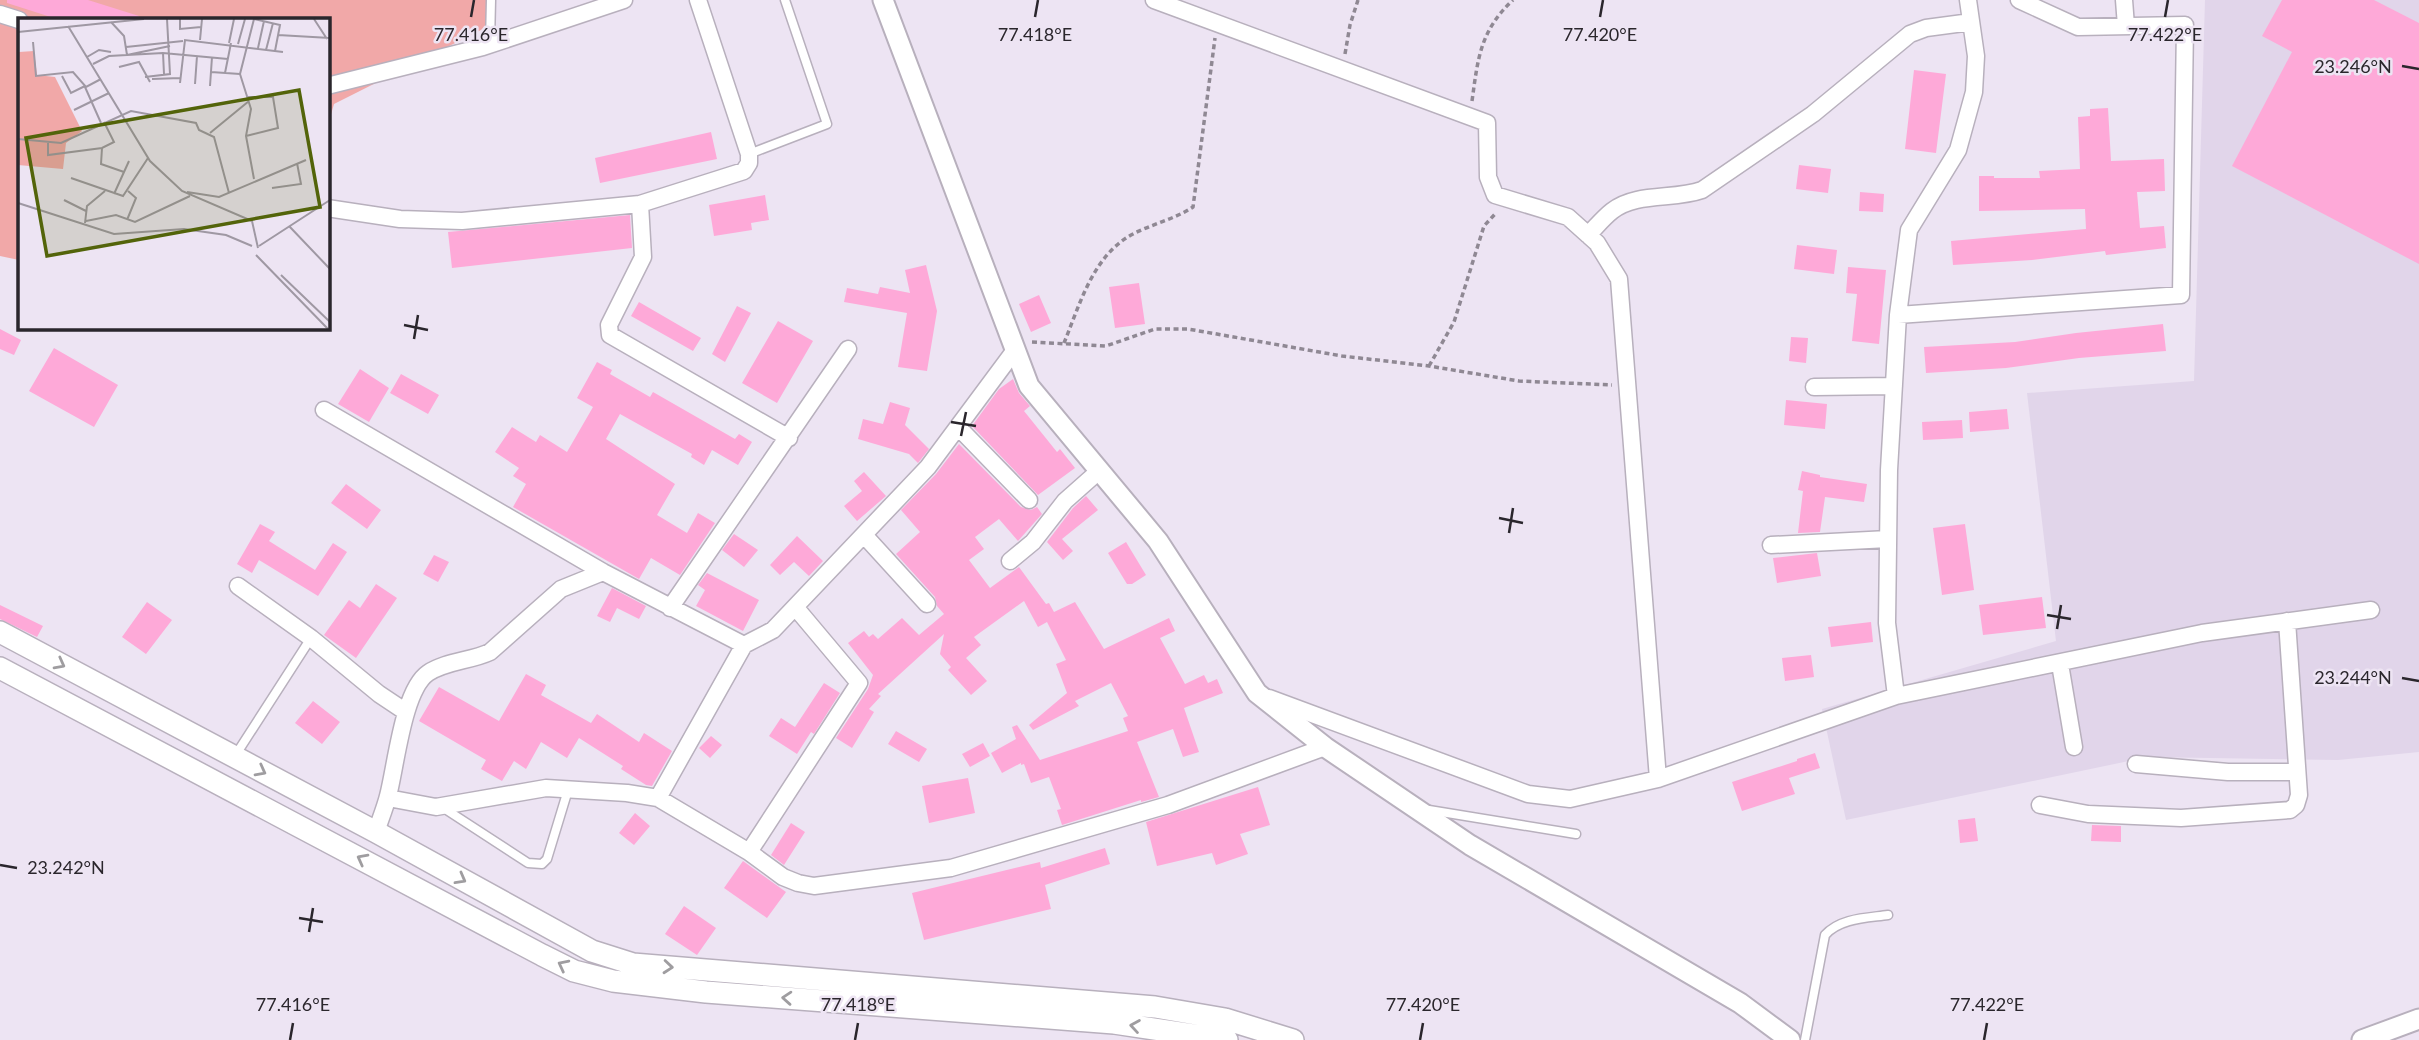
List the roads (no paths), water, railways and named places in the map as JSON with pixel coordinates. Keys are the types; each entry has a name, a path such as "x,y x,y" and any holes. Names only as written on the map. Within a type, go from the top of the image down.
{"main road":[{"path":"0,632 376,832 592,951 633,964 1155,1007 1224,1019 1293,1040"},
{"path":"0,668 542,955 591,977 706,992 1102,1021 1227,1040"}],"street":[{"path":"329,86 483,47 624,0"},
{"path":"329,208 400,219 462,221 640,204 744,171 749,163 749,154 698,0"},
{"path":"883,0 1029,386 1158,541 1257,693 1325,747 1470,845 1740,1003 1790,1040"},
{"path":"1154,0 1487,123 1488,171 1495,195 1568,217 1597,243 1619,279 1658,779"},
{"path":"1896,696 1887,622 1898,316 1909,230 1958,150 1974,92 1976,56 1968,0"},
{"path":"1898,316 2181,295 2185,24 2078,27 2019,0"},
{"path":"2124,0 2126,26"},
{"path":"0,13 18,20"},
{"path":"1588,235 1613,210 1632,201 1703,190 1813,114 1910,34 1926,28 1971,22"},
{"path":"640,204 643,257 609,324 610,335 789,438"},
{"path":"658,798 744,645 773,631 928,467 1014,347"},
{"path":"670,608 848,349"},
{"path":"1814,387 1894,386"},
{"path":"324,411 603,572 744,645"},
{"path":"958,427 1029,500"},
{"path":"1010,561 1032,542 1066,501 1100,470"},
{"path":"864,534 927,604"},
{"path":"1771,545 1888,539"},
{"path":"376,832 388,798 406,712 415,689 425,674 490,652 561,589 603,572"},
{"path":"238,586 311,638 379,694 406,712"},
{"path":"748,852 859,683 796,608"},
{"path":"1257,693 1528,794 1570,799 1658,779 1896,696 2202,633 2371,610"},
{"path":"2040,805 2088,814 2169,818 2283,812 2296,805 2299,795 2287,621"},
{"path":"2060,664 2074,747"},
{"path":"388,798 442,807 546,789 658,798 748,852 783,877 814,886 951,868 1168,805 1325,747"},
{"path":"2136,764 2228,772 2297,772"},
{"path":"2362,1040 2419,1019"}],"lane":[{"path":"490,43 491,0"},
{"path":"749,154 827,124 785,0"},
{"path":"234,757 311,638"},
{"path":"442,807 528,863 542,864 547,859 568,790"},
{"path":"1416,808 1576,834"},
{"path":"1805,1040 1825,935 1831,928 1842,923 1888,915"}]}
